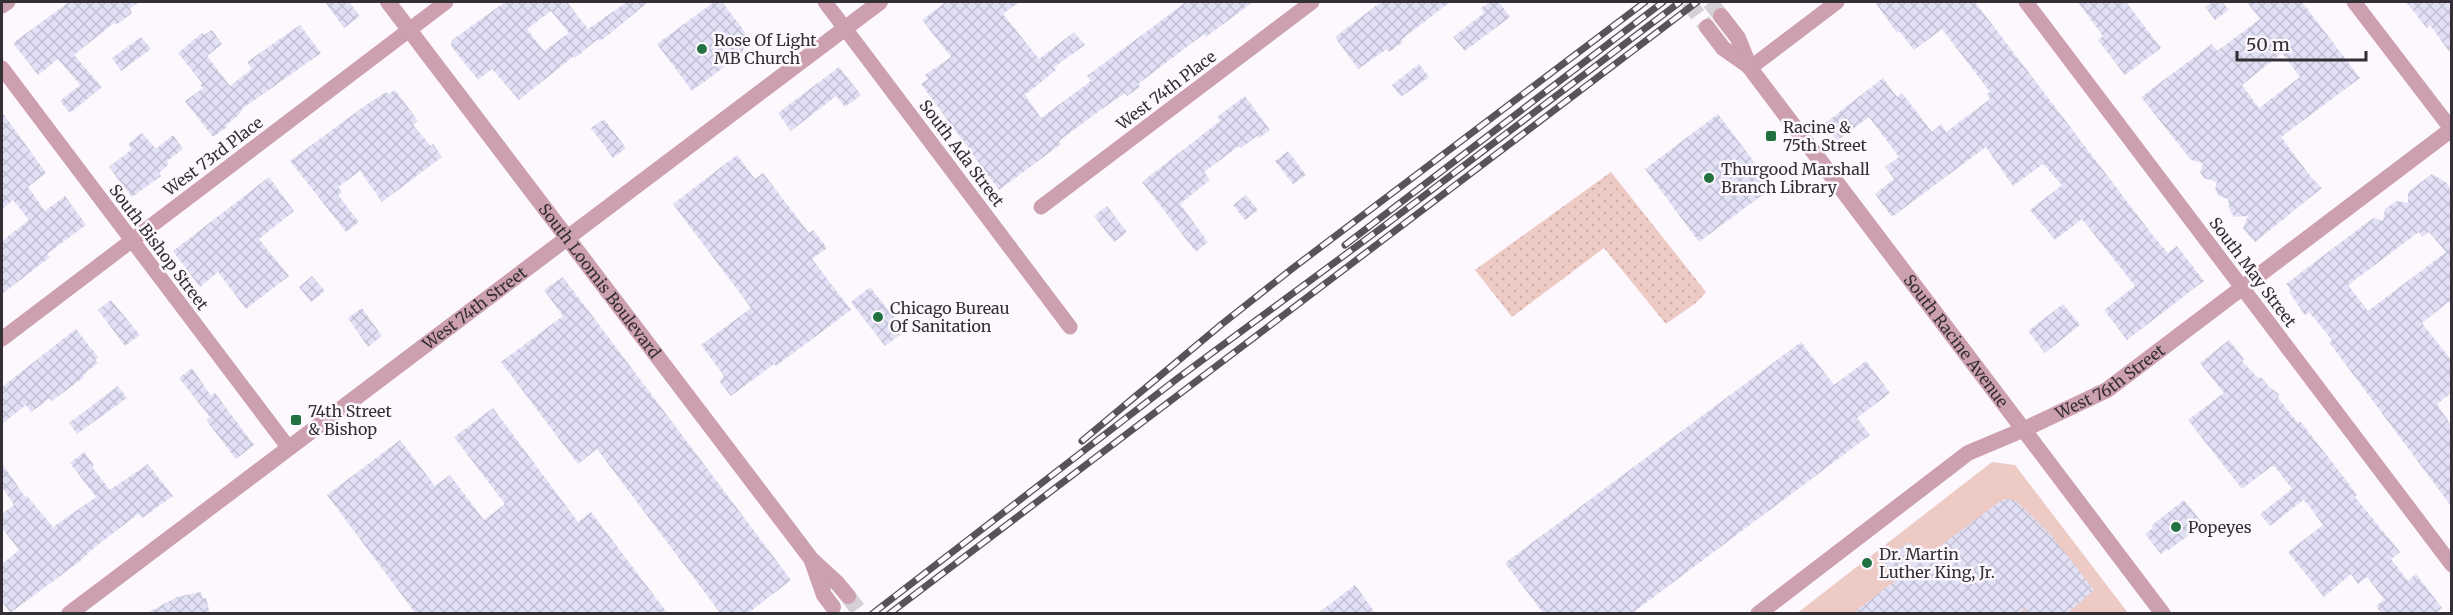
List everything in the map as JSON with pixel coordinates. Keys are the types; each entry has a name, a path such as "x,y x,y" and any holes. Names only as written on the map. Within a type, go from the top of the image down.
{"street":[{"path":"2,6 8,2"},
{"name":"South Loomis Boulevard","path":"388,2 812,560 848,596"},
{"name":"West 73rd Place","path":"2,339 446,2"},
{"name":"South Ada Street","path":"825,2 1070,327"},
{"name":"West 74th Street","path":"69,614 880,2"},
{"name":"West 74th Place","path":"1041,207 1312,2"},
{"path":"1750,68 1838,2"},
{"name":"South May Street","path":"2026,2 2451,565"},
{"path":"2354,2 2451,129"},
{"name":"South Racine Avenue","path":"1721,16 1738,38 1750,68 2163,614"},
{"name":"South Racine Avenue","path":"1707,27 1723,48 1750,68"},
{"name":"South Bishop Street","path":"2,68 288,447"},
{"name":"West 76th Street","path":"1758,614 1968,453 2107,390 2451,129"},
{"name":"South Loomis Boulevard","path":"812,560 824,595 833,607"}],"shaded area":[{"path":"1611,172 1706,292 1697,302 1666,324 1604,248 1512,317 1475,270"},
{"path":"1992,462 2015,465 2128,613 1796,614"}],"building":[{"path":"69,2 139,2 130,9 132,13 116,25 114,23 74,55 102,87 70,113 60,101 80,85 58,59 38,75 13,43"},
{"path":"325,2 349,2 360,16 344,28"},
{"path":"505,2 567,2 588,29 627,2 648,2 611,33 600,41 598,39 575,58 574,56 519,100 492,69 478,80 451,46 452,40","holes":["551,11 569,33 544,51 527,29"]},
{"name":"Rose Of Light MB Church","path":"714,2 722,2 745,32 743,53 692,91 657,44"},
{"path":"946,2 1019,2 1003,14 1039,59 1074,32 1085,45 1054,67 1056,70 1025,95 1041,118 1091,81 1087,76 1186,2 1253,2 1206,37 1204,34 1188,46 1138,84 1140,87 1127,96 1125,93 1102,109 1059,141 1061,144 999,190 921,84 928,79 925,75 951,57 922,20"},
{"path":"1381,2 1450,2 1401,40 1403,42 1389,52 1387,49 1358,69 1335,37"},
{"path":"1490,2 1499,2 1510,17 1465,51 1453,37 1484,13 1481,8"},
{"path":"1875,2 1975,2 2154,237 2168,253 2177,246 2204,281 2127,340 2104,310 2135,286 2082,219 2055,240 2030,210 2062,185 2043,164 2013,186 1986,147 1892,217 1875,194 1894,179 1885,167 1899,157 1869,117 1837,141 1824,124 1883,78 1897,97 1902,93 1932,132 1941,124 1946,132 1990,99 1987,94 1990,92 1942,29 1914,50 1899,31 1897,33"},
{"path":"2078,2 2126,2 2161,48 2125,75 2098,40 2103,36"},
{"path":"2213,2 2222,2 2229,10 2215,20 2205,7"},
{"path":"2247,2 2302,2 2360,78 2281,137 2322,188 2255,242 2243,228 2248,216 2234,217 2230,211 2228,199 2219,196 2215,190 2217,182 2204,178 2200,172 2203,163 2191,160 2141,97 2212,44 2217,51 2260,19","holes":["2282,53 2300,77 2259,108 2242,85"]},
{"path":"2406,2 2451,2 2451,54 2430,25 2427,28"},
{"path":"300,25 321,53 242,109 239,115 226,125 227,127 213,137 185,101 203,88 200,85 202,83 178,53 202,33 204,35 212,30 222,44 207,56 230,86 252,69 247,62"},
{"path":"141,37 151,49 121,71 112,58"},
{"path":"1419,64 1429,77 1401,97 1392,85"},
{"path":"839,67 861,95 845,107 836,96 791,131 778,113"},
{"path":"395,90 418,121 413,125 431,146 433,144 442,157 382,202 360,171 338,187 342,192 338,195 359,222 346,232 290,161 366,105 386,92 388,94"},
{"path":"1245,96 1270,130 1241,148 1239,146 1204,172 1210,180 1180,204 1208,242 1196,252 1142,182 1220,121 1217,117"},
{"path":"2,112 46,173 28,187 45,211 65,196 86,225 47,254 50,257 2,294 2,241 29,220 13,200 2,209"},
{"name":"Thurgood Marshall Branch Library","path":"1718,114 1773,187 1699,242 1645,169"},
{"path":"604,119 626,148 613,158 591,128"},
{"path":"142,133 156,149 173,135 183,149 167,161 169,164 159,173 161,176 132,197 109,167 132,149 128,144"},
{"path":"1288,151 1306,175 1293,184 1275,161"},
{"path":"737,155 755,179 763,173 809,233 813,230 827,248 812,259 851,310 776,366 774,364 731,396 719,381 724,376 701,345 751,308 673,204"},
{"path":"2432,174 2447,183 2451,189 2451,300 2422,323 2451,360 2451,393 2437,404 2451,425 2451,506 2329,342 2332,340 2309,312 2305,315 2286,284 2369,221 2374,218 2383,221 2385,209 2397,201 2408,203 2408,192","holes":["2419,232 2422,237 2429,232 2446,252 2368,311 2348,285"]},
{"path":"269,177 294,211 259,239 289,276 246,309 218,272 200,287 173,251"},
{"path":"1246,195 1258,210 1245,220 1233,205"},
{"path":"1107,206 1127,232 1114,242 1094,216"},
{"path":"312,276 325,291 311,302 299,287"},
{"path":"563,277 791,580 747,614 721,614 597,449 578,464 501,362 563,316 544,290"},
{"name":"Chicago Bureau Of Sanitation","path":"870,287 905,331 885,346 851,302"},
{"path":"111,300 140,335 125,346 98,310"},
{"path":"2063,304 2080,325 2045,353 2028,331"},
{"path":"362,308 382,336 368,347 348,318"},
{"path":"76,329 98,357 95,360 98,363 83,375 84,377 52,401 50,398 31,412 26,405 2,424 2,387"},
{"path":"2229,340 2244,359 2242,361 2257,377 2262,378 2279,394 2278,398 2298,423 2300,421 2357,495 2355,497 2400,552 2391,559 2408,581 2416,574 2442,608 2435,614 2382,614 2376,606 2384,599 2367,577 2358,584 2351,574 2324,597 2288,552 2323,525 2307,503 2303,500 2270,526 2260,514 2292,489 2275,467 2272,466 2242,489 2188,420 2224,393 2200,363"},
{"path":"1801,342 1834,385 1866,361 1890,393 1857,418 1870,435 1631,614 1544,614 1505,563"},
{"path":"192,368 211,396 215,393 254,445 236,459 206,420 210,417 179,378"},
{"path":"118,386 127,398 77,434 69,423"},
{"path":"493,408 578,522 591,512 668,614 416,614 327,495 400,440 435,486 450,475 484,520 505,504 454,437"},
{"path":"84,452 94,465 92,467 110,490 148,464 173,496 142,518 138,514 79,562 10,613 2,601 2,564 19,550 2,528 2,514 14,505 2,487 2,463 25,497 27,496 53,527 96,497 70,463"},
{"path":"2002,500 2016,501 2051,535 2094,590 2067,614 2029,614 2025,609 2018,614 1852,614 1896,580 1883,561 1896,551 1910,542 1923,559"},
{"name":"Popeyes","path":"2184,500 2203,524 2161,554 2145,534 2153,528 2151,526"},
{"path":"1355,585 1376,614 1317,614"},
{"path":"201,592 203,599 206,598 210,614 145,614 177,597"}],"tunnel":[{"path":"1688,2 1707,27"},
{"path":"1710,2 1721,16"},
{"path":"848,596 861,614"}],"railway":[{"path":"1082,441 1293,268 1645,2"},
{"path":"1345,245 1663,2"},
{"path":"872,614 1178,378 1380,229 1680,2"},
{"path":"889,614 1697,2"}],"place":[{"name":"Rose Of Light MB Church","path":"702,49"},
{"name":"Racine & 75th Street","path":"1771,136"},
{"name":"Thurgood Marshall Branch Library","path":"1709,178"},
{"name":"Chicago Bureau Of Sanitation","path":"878,317"},
{"name":"74th Street & Bishop","path":"296,420"},
{"name":"Popeyes","path":"2176,527"},
{"name":"Dr. Martin Luther King, Jr.","path":"1867,563"}]}
